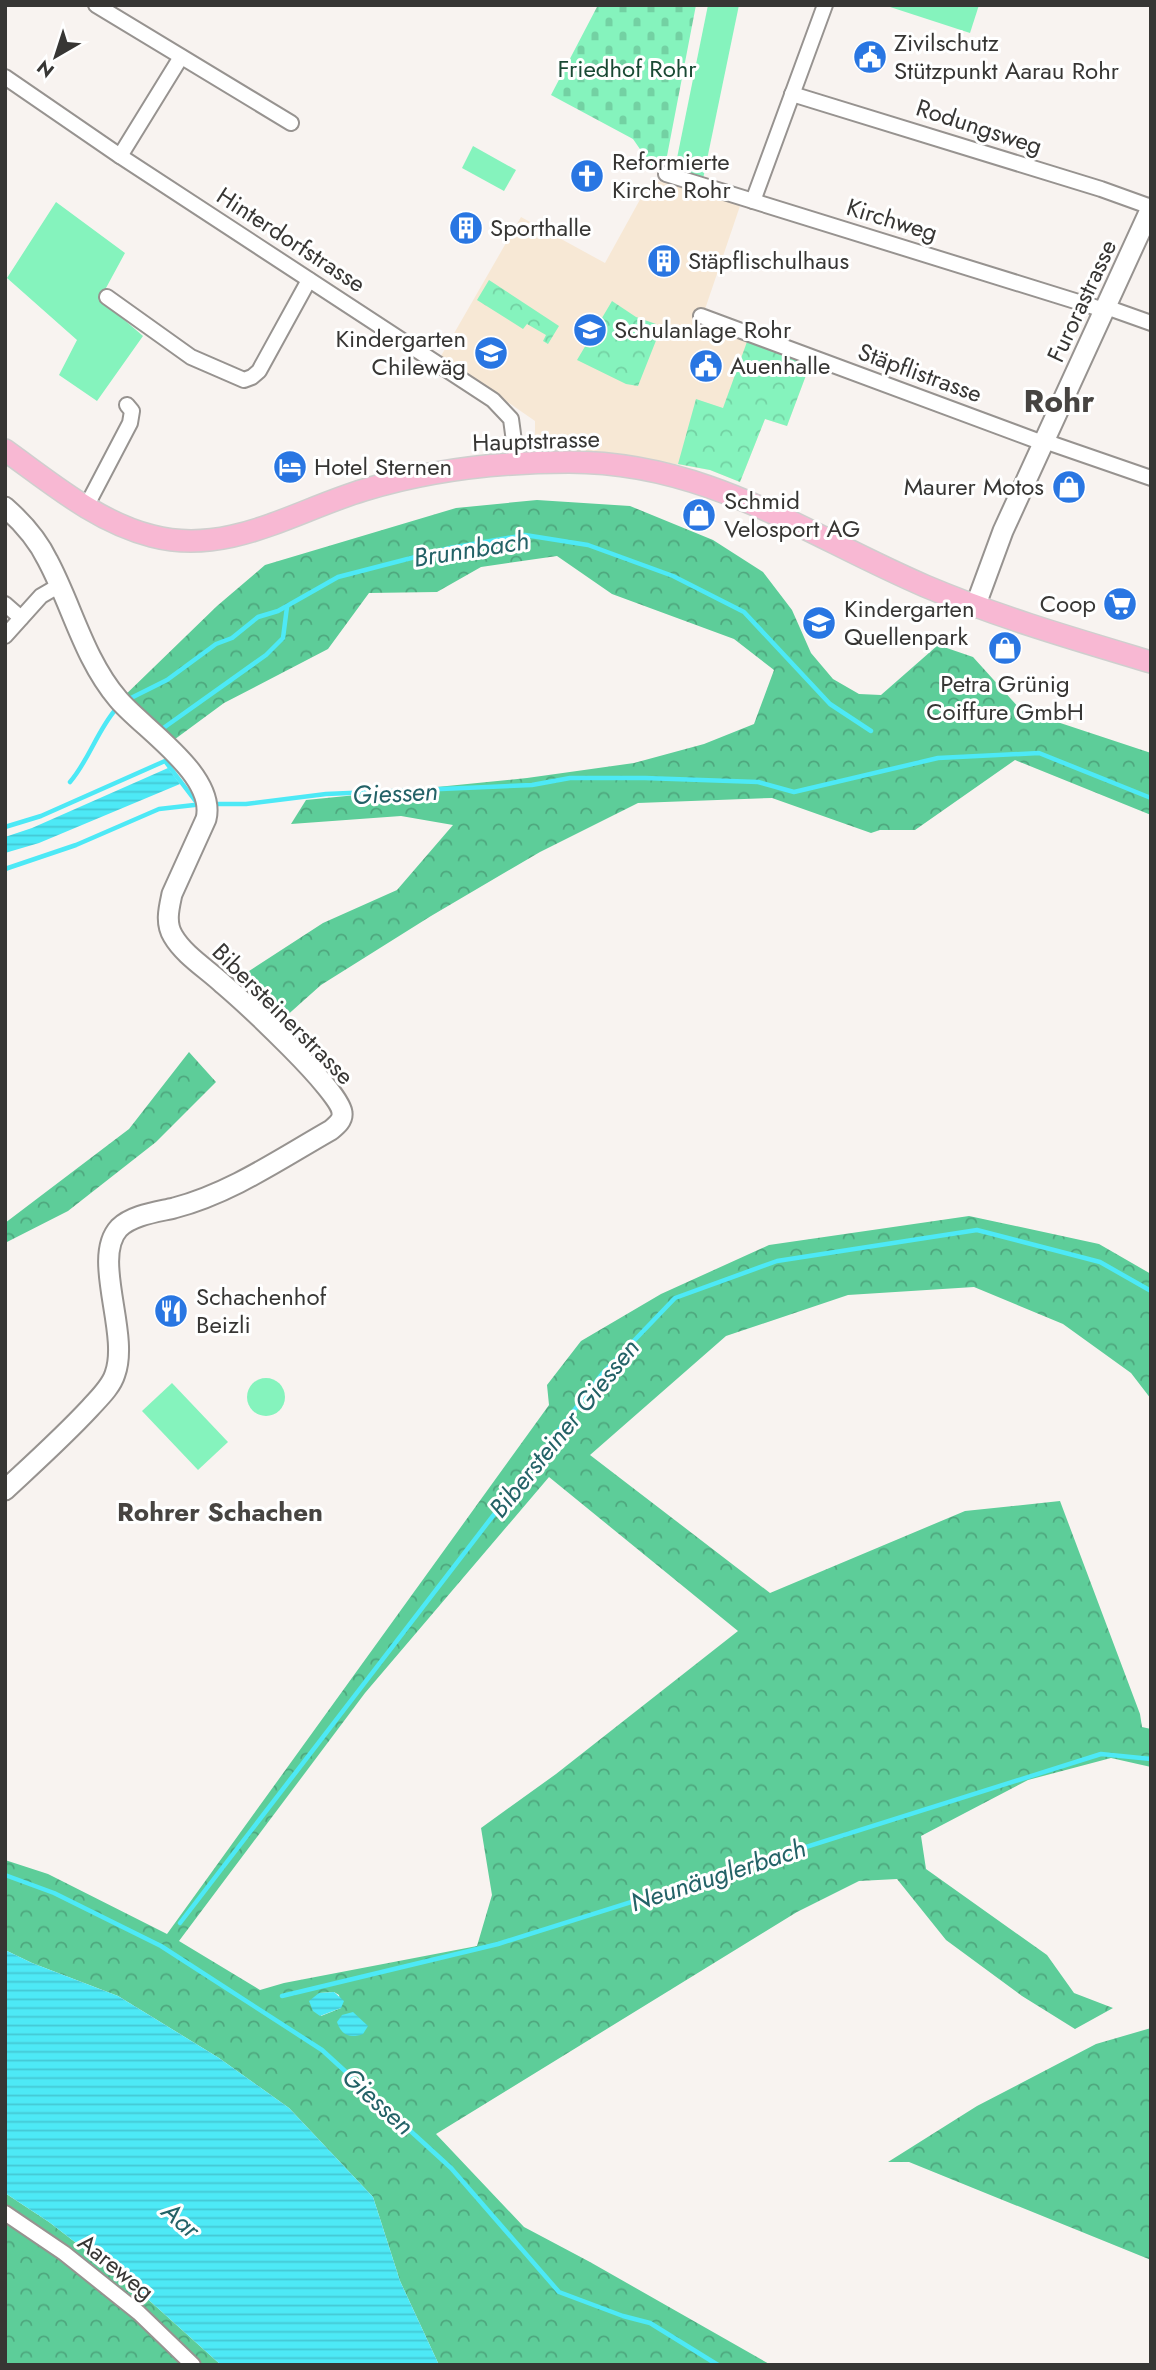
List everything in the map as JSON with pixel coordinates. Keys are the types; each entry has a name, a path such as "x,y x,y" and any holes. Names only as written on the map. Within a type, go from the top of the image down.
{"main road":[{"name":"Hauptstrasse","path":"5,450 86,507 115,523 152,537 183,541 216,540 257,531 366,489 446,472 517,464 593,463 674,475 744,499 975,607 1051,633 1151,662"}],"street":[{"path":"96,5 291,123"},
{"path":"753,201 825,5"},
{"path":"120,156 181,57"},
{"name":"Hinterdorfstrasse","path":"5,77 120,156 493,400 511,419 517,464"},
{"name":"Rodungsweg","path":"792,94 1101,189 1151,208"},
{"name":"Kirchweg","path":"666,174 1151,323"},
{"name":"Furorastrasse","path":"975,607 991,559 1151,208"},
{"path":"107,297 191,357 244,380 259,371 309,280"},
{"name":"Stäpflistrasse","path":"701,316 1044,442 1151,478"},
{"path":"86,507 130,423 132,411 127,405"},
{"name":"Bibersteinerstrasse","path":"5,507 22,522 38,544 60,584 91,659 108,685 119,701 167,745 196,782 206,803 206,819 172,894 168,922 173,936 312,1070 341,1105 343,1114 340,1122 331,1130 230,1188 137,1218 118,1229 111,1243 108,1264 118,1326 119,1353 115,1375 70,1430 5,1490"},
{"path":"5,636 41,596 60,584"},
{"path":"5,604 21,618"},
{"name":"Aareweg","path":"5,2213 64,2253 128,2305 193,2365"}],"shaded area":[{"name":"Schulanlage Rohr","path":"665,180 741,203 701,321 811,362 787,426 765,419 740,482 710,470 623,455 540,449 535,439 535,421 441,356 521,217 605,263 648,185"}],"green space":[{"name":"Friedhof Rohr","path":"598,5 696,5 667,156 651,165 633,139 551,95"},
{"path":"708,5 739,5 703,179 675,168"},
{"path":"884,5 979,5 970,33"},
{"path":"473,146 516,170 504,191 462,168"},
{"path":"56,202 125,253 100,299 143,336 97,401 59,375 77,340 7,278"},
{"path":"489,280 559,326 548,344 543,341 546,335 527,324 523,329 477,300"},
{"path":"612,301 636,317 656,324 659,333 638,386 626,384 577,360"},
{"path":"748,339 811,362 787,426 765,419 740,482 710,470 678,464 696,399 723,408"},
{"path":"537,500 630,506 713,540 763,572 792,610 811,653 833,679 859,694 881,695 938,645 973,657 1021,710 1151,753 1151,815 1015,760 915,830 880,830 871,833 772,798 638,803 540,852 431,916 321,985 274,1027 246,973 323,923 397,890 453,825 401,816 291,824 306,800 527,778 634,763 704,744 754,724 774,670 734,639 612,594 557,556 481,567 437,592 369,593 328,649 224,703 167,745 119,701 217,606 265,565 456,508"},
{"path":"189,1052 216,1082 156,1142 68,1211 5,1243 5,1223 129,1129"},
{"path":"969,1216 1099,1244 1151,1274 1151,1399 1131,1373 1063,1324 974,1287 848,1295 726,1336 590,1455 770,1593 965,1511 1060,1501 1140,1714 1142,1727 1151,1729 1151,1767 1111,1758 1028,1780 921,1836 926,1869 1047,1955 1074,1993 1113,2008 1075,2029 1022,1996 946,1940 897,1879 859,1881 797,1912 436,2134 524,2227 771,2365 439,2365 400,2281 373,2197 289,2108 219,2058 118,1996 5,1950 5,1860 48,1874 167,1934 549,1405 547,1385 581,1341 661,1294 769,1245","holes":["549,1477 738,1631 556,1774 481,1828 492,1895 477,1946 260,1990 179,1941 365,1693","334,1992 339,1995 341,2008 321,2016 319,1993"]},
{"path":"266,1378 280,1383 285,1397 280,1411 266,1416 252,1411 247,1397 252,1383"},
{"path":"172,1383 228,1442 198,1470 142,1411"},
{"path":"1151,2028 1151,2260 909,2162 888,2162 977,2106 1096,2044"},
{"path":"5,2193 49,2222 141,2293 221,2365 5,2365"}],"water":[{"path":"168,768 180,784 39,843 5,853 5,837 32,828"},
{"name":"Aar","path":"5,1950 118,1996 219,2058 289,2108 373,2197 400,2281 439,2365 221,2365 141,2293 49,2222 5,2193"},
{"path":"334,1992 344,2001 341,2008 320,2016 313,2011 309,2001 319,1993"},
{"path":"353,2012 368,2026 363,2034 347,2035 337,2022 342,2015"}],"waterway":[{"name":"Brunnbach","path":"129,699 167,680 216,644 232,638 258,617 278,611 338,577 450,548 525,535 588,545 673,576 744,612 830,704 871,731"},
{"path":"162,729 266,655 283,638 287,607"},
{"path":"70,782 116,709"},
{"name":"Giessen","path":"211,804 246,804 326,794 532,785 570,778 758,782 794,792 938,758 1039,753 1151,798"},
{"name":"Brunnbach","path":"5,827 41,816 165,761 197,803"},
{"name":"Giessen","path":"5,869 76,845 159,809 203,804"},
{"name":"Bibersteiner Giessen","path":"180,1923 602,1374 675,1298 777,1261 977,1230 1100,1262 1151,1291"},
{"name":"Neunäuglerbach","path":"282,1996 498,1944 1101,1754 1151,1759"},
{"name":"Giessen","path":"5,1875 54,1893 161,1946 322,2050 451,2168 559,2292 650,2323 718,2365"}],"place":[{"name":"Zivilschutz Stützpunkt Aarau Rohr","path":"870,57"},
{"name":"Reformierte Kirche Rohr","path":"587,176"},
{"name":"Sporthalle","path":"466,228"},
{"name":"Stäpflischulhaus","path":"664,261"},
{"name":"Schulanlage Rohr","path":"590,330"},
{"name":"Kindergarten Chilewäg","path":"491,353"},
{"name":"Auenhalle","path":"706,366"},
{"name":"Hotel Sternen","path":"290,467"},
{"name":"Maurer Motos","path":"1069,487"},
{"name":"Schmid Velosport AG","path":"699,515"},
{"name":"Coop","path":"1120,604"},
{"name":"Kindergarten Quellenpark","path":"819,623"},
{"name":"Petra Grünig Coiffure GmbH","path":"1005,648"},
{"name":"Schachenhof Beizli","path":"171,1311"}],"district":[{"name":"Rohr","path":"1059,401"},
{"name":"Rohrer Schachen","path":"220,1512"}]}
